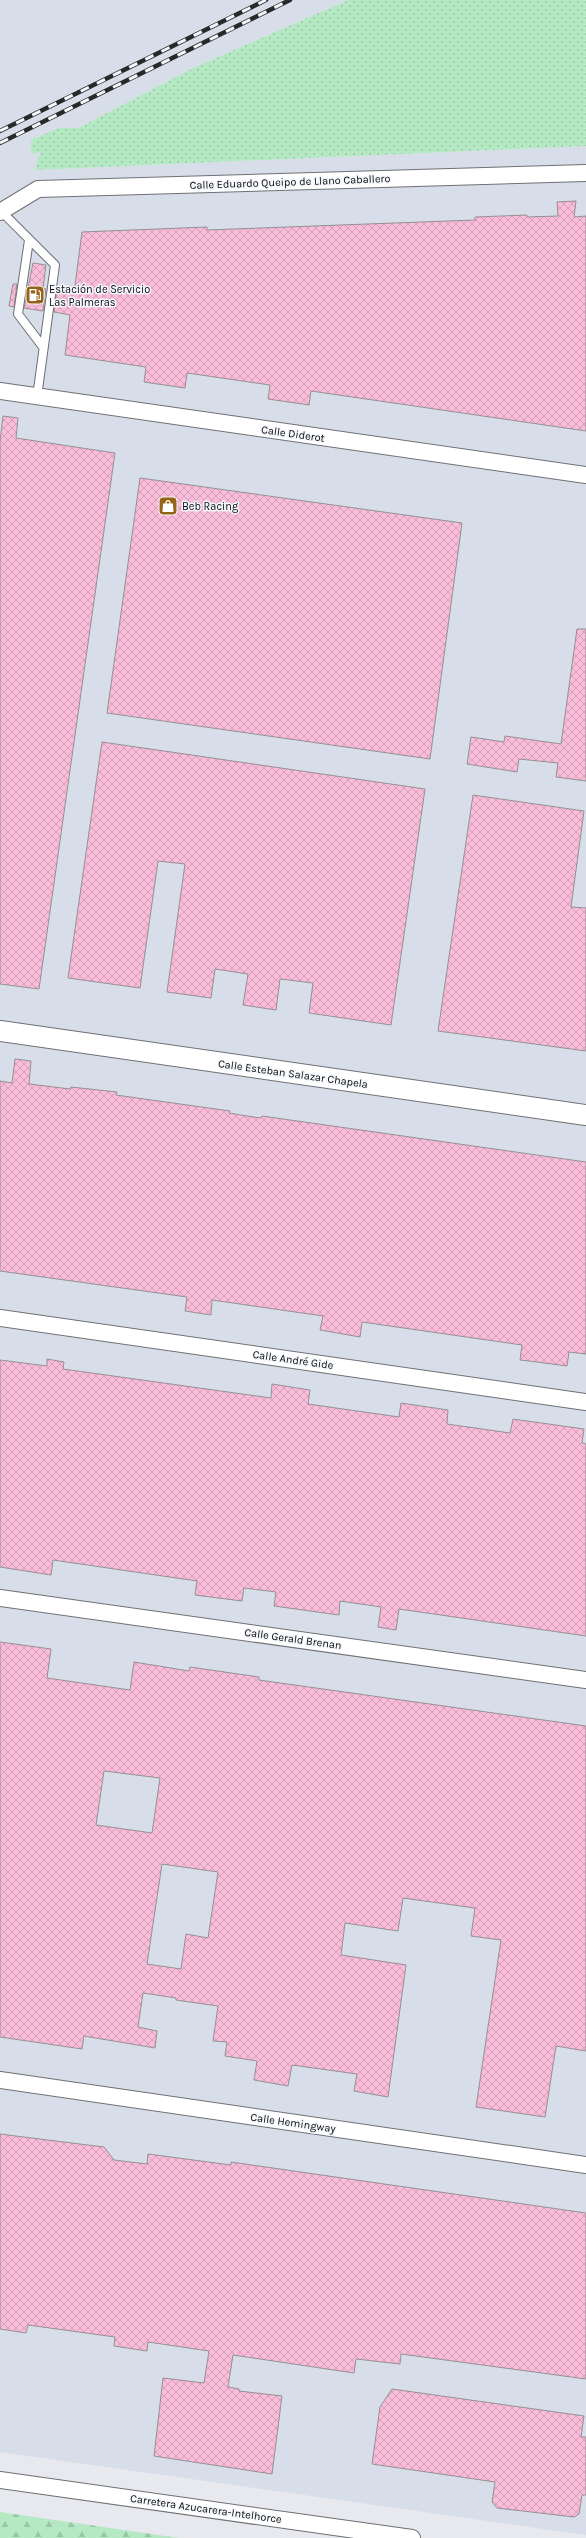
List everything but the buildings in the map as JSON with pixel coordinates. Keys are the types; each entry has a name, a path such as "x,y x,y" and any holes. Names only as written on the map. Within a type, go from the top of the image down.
{"street":[{"name":"Calle Eduardo Queipo de Llano Caballero","path":"1,212 38,189 586,173"},
{"name":"Calle Diderot","path":"0,392 586,475"},
{"name":"Calle Esteban Salazar Chapela","path":"0,1031 586,1115"},
{"name":"Calle André Gide","path":"0,1318 586,1402"},
{"name":"Calle Gerald Brenan","path":"0,1598 586,1680"},
{"name":"Calle Hemingway","path":"0,2080 586,2165"},
{"name":"Carretera Azucarera-Intelhorce","path":"0,2480 412,2538"}],"lane":[{"path":"1,212 55,265 37,397"},
{"path":"29,240 18,314 43,347"}],"shaded area":[{"path":"0,0 348,0 195,67 78,128 58,128 31,140 31,153 40,152 35,170 586,146 586,2535 0,2452"}],"green space":[{"path":"348,0 586,0 586,146 35,170 40,152 31,154 31,140 58,128 78,128 195,67"},
{"path":"0,2512 179,2538 0,2538"}],"railway":[{"path":"0,131 266,0"},
{"path":"0,143 290,0"}],"place":[{"name":"Estación de Servicio Las Palmeras","path":"35,295"},
{"name":"Beb Racing","path":"168,506"}]}
